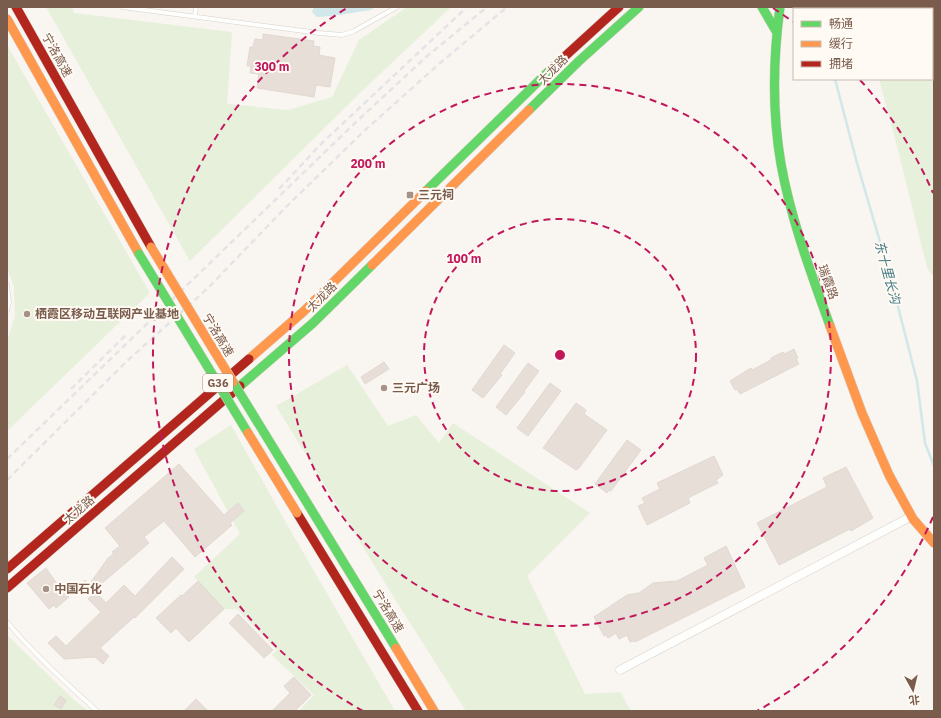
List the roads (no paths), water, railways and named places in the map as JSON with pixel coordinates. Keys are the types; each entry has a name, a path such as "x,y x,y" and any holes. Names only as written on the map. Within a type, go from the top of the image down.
{"main road":[{"name":"宁洛高速","path":"16,7 151,247 434,711"},
{"name":"太龙路","path":"7,569 303,312 561,59 619,7"},
{"name":"太龙路","path":"7,588 313,323 579,61 639,7"},
{"path":"762,7 776,31"},
{"name":"瑞霞路","path":"780,7 776,31 774,85 777,138 784,183 790,207 847,371 874,438 893,481 912,516 934,544"},
{"name":"宁洛高速","path":"7,19 139,254 418,711"}],"street":[{"path":"620,670 912,516"}],"lane":[{"path":"122,7 319,34 342,35 354,31 397,7"},
{"path":"196,7 196,16"},
{"path":"7,284 9,302 7,310"},
{"path":"7,622 70,687 97,711"}],"water":[{"path":"314,7 375,7 371,10 317,17 312,12"}],"waterway":[{"name":"东十里长沟","path":"835,80 857,163 892,283 917,381 925,443 934,466"}],"railway":[{"path":"279,189 322,143 467,7"},
{"path":"7,459 355,123 426,57 487,7"},
{"path":"7,480 127,361 208,288 285,208 363,132 439,64 507,7"},
{"path":"71,389 127,334"}],"place":[{"name":"三元祠","path":"410,195"},
{"name":"栖霞区移动互联网产业基地","path":"27,314"},
{"name":"三元广场","path":"384,388"},
{"name":"中国石化","path":"46,589"}]}
